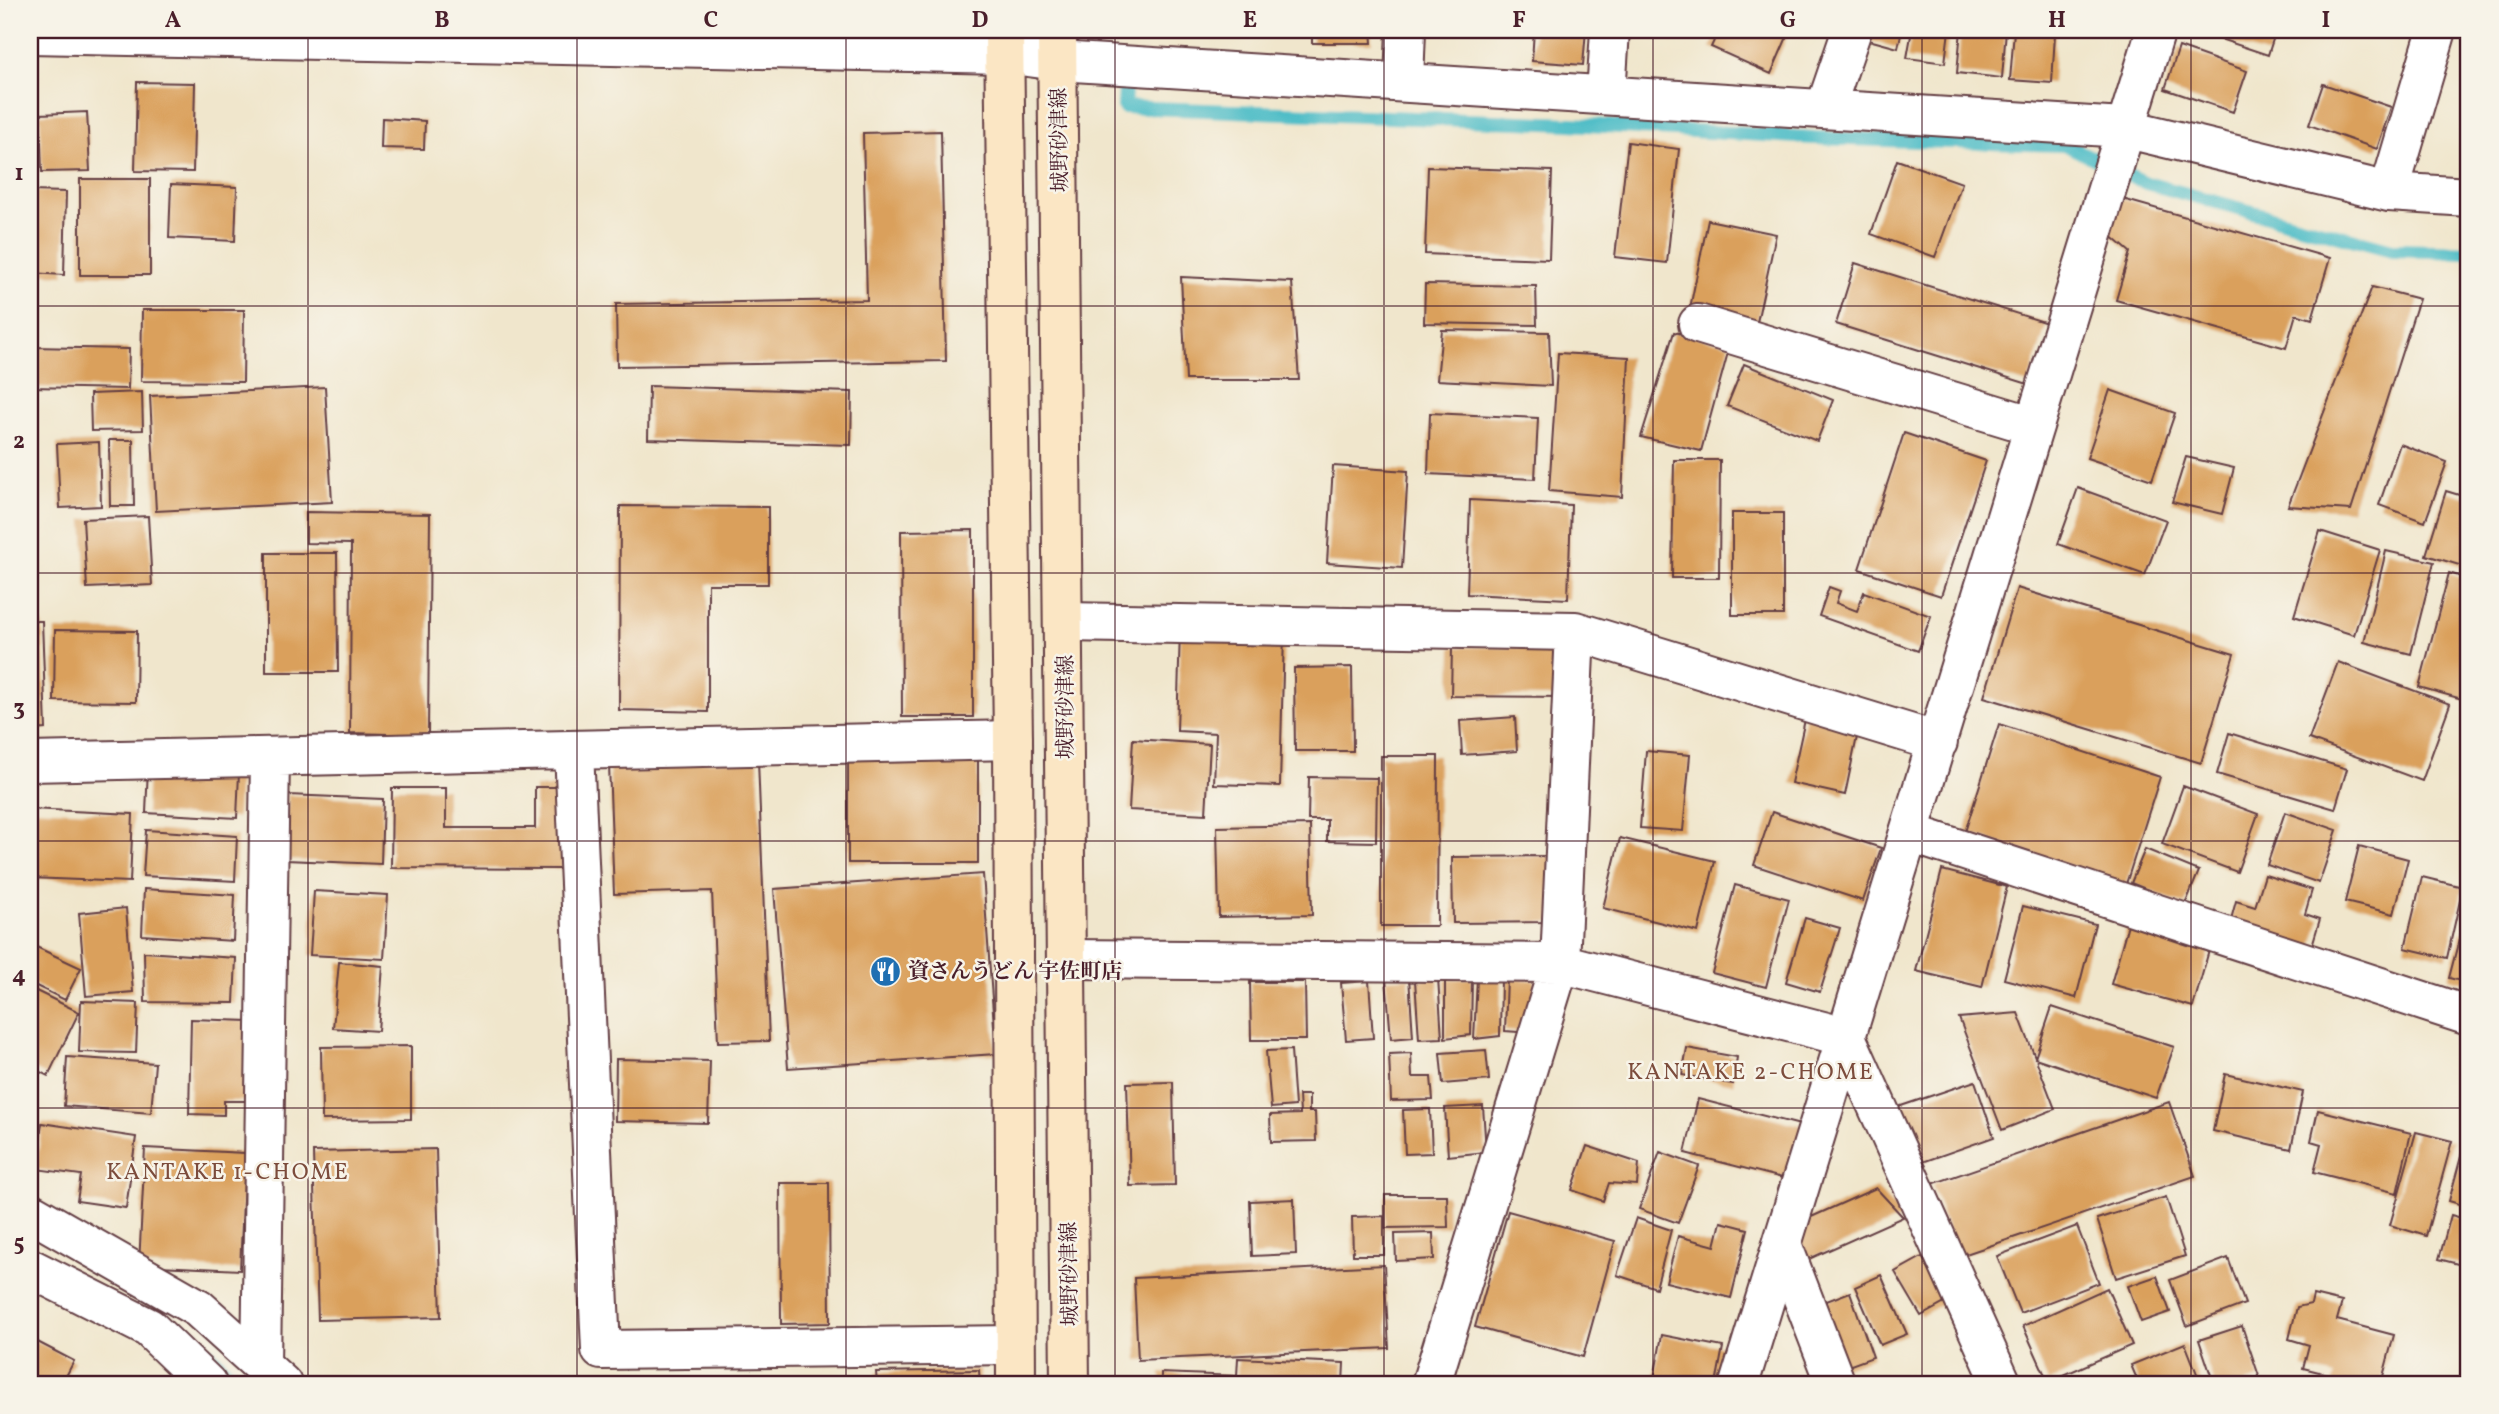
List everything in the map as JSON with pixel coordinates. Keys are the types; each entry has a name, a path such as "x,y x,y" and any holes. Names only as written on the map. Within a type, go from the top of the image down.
{"main road":[{"path":"1004,42 1013,740 1016,1384"},
{"name":"城野砂津線","path":"1058,45 1070,1384"}],"street":[{"path":"1405,81 1406,30"},
{"path":"1606,95 1610,30"},
{"path":"1825,110 1852,30"},
{"path":"1739,1384 2155,30"},
{"path":"2389,192 2437,30"},
{"path":"30,34 1004,42 1058,45 1405,81 2124,128 2389,192 2469,197"},
{"path":"1698,324 2034,426"},
{"path":"1065,622 1575,631 1938,742"},
{"path":"1431,1384 1560,963 1575,631"},
{"path":"30,762 1013,740"},
{"path":"574,751 601,1350 1015,1345"},
{"path":"270,757 272,1374"},
{"path":"1910,833 2469,1016"},
{"path":"1066,959 1560,963 1846,1037"},
{"path":"1846,1037 2002,1384"},
{"path":"30,1212 198,1307 272,1374"},
{"path":"1782,1244 1836,1384"},
{"path":"30,1268 149,1328 207,1384"}],"building":[{"path":"1312,30 1371,30 1372,43 1312,43"},
{"path":"1534,30 1586,30 1583,65 1532,61"},
{"path":"1719,30 1790,30 1771,74 1711,47"},
{"path":"1867,30 1902,30 1898,48 1865,39"},
{"path":"1912,30 1949,30 1945,63 1907,58"},
{"path":"1961,30 2006,30 2002,78 1957,73"},
{"path":"2204,30 2276,30 2268,55 2202,33"},
{"path":"2014,31 2055,34 2052,83 2010,80"},
{"path":"2179,47 2247,71 2233,112 2165,89"},
{"path":"137,82 195,83 193,172 135,171"},
{"path":"2323,84 2391,107 2377,149 2309,125"},
{"path":"87,112 90,171 42,172 40,114"},
{"path":"382,118 425,121 424,149 381,148"},
{"path":"941,131 946,361 617,366 616,304 867,300 863,133"},
{"path":"1628,142 1679,149 1667,263 1615,257"},
{"path":"1897,160 1962,183 1935,257 1871,234"},
{"path":"1428,167 1552,171 1549,259 1425,254"},
{"path":"80,179 150,179 150,275 80,275"},
{"path":"171,184 237,187 235,241 169,238"},
{"path":"30,191 66,192 64,275 30,273"},
{"path":"2112,196 2330,258 2312,319 2296,314 2286,348 2116,300 2130,252 2103,229"},
{"path":"1708,220 1776,234 1756,327 1689,313"},
{"path":"1855,263 2047,323 2028,384 1836,324"},
{"path":"1181,277 1292,282 1299,380 1186,380"},
{"path":"1425,284 1536,286 1537,325 1424,323"},
{"path":"2372,287 2419,299 2351,510 2288,506"},
{"path":"142,310 244,310 243,382 141,381"},
{"path":"1442,330 1549,332 1551,386 1437,380"},
{"path":"1674,332 1730,345 1701,451 1641,437"},
{"path":"30,347 129,349 128,389 30,387"},
{"path":"1558,353 1629,357 1622,497 1549,491"},
{"path":"1744,364 1833,400 1817,441 1727,406"},
{"path":"649,386 852,392 851,445 648,439"},
{"path":"325,387 332,502 156,511 150,396"},
{"path":"2110,390 2175,413 2152,480 2087,458"},
{"path":"142,392 143,430 91,431 90,394"},
{"path":"1430,413 1538,418 1535,479 1428,474"},
{"path":"1904,433 1986,461 1941,596 1859,569"},
{"path":"109,440 133,440 134,506 110,506"},
{"path":"99,442 101,506 60,508 57,444"},
{"path":"2400,444 2447,462 2425,522 2379,505"},
{"path":"2186,457 2234,468 2222,514 2172,502"},
{"path":"1674,460 1720,460 1719,578 1672,578"},
{"path":"1333,466 1408,471 1402,568 1327,563"},
{"path":"2078,488 2166,520 2145,575 2058,544"},
{"path":"2446,491 2469,498 2469,568 2426,555"},
{"path":"1470,500 1571,505 1568,599 1467,594"},
{"path":"620,506 768,507 768,584 708,584 708,712 619,710"},
{"path":"306,512 430,514 428,735 350,733 351,544 306,543"},
{"path":"1732,513 1783,513 1783,615 1732,615"},
{"path":"148,516 152,585 87,588 83,519"},
{"path":"973,530 973,717 902,717 901,531"},
{"path":"2320,531 2380,550 2354,635 2294,616"},
{"path":"2386,551 2434,562 2411,654 2364,642"},
{"path":"266,553 337,553 338,672 266,672"},
{"path":"2449,573 2469,579 2469,701 2419,687"},
{"path":"1829,587 1840,591 1836,603 1857,611 1864,592 1931,616 1918,651 1819,616"},
{"path":"2017,588 2234,654 2201,763 1984,697"},
{"path":"30,621 42,621 46,729 30,730"},
{"path":"55,630 137,631 136,702 54,701"},
{"path":"1180,630 1284,633 1280,786 1214,784 1216,733 1177,731"},
{"path":"1452,647 1563,648 1562,697 1451,696"},
{"path":"2338,662 2450,704 2422,781 2309,739"},
{"path":"1352,667 1353,751 1295,751 1294,668"},
{"path":"1806,715 1859,727 1845,795 1791,783"},
{"path":"1515,717 1517,751 1462,755 1460,721"},
{"path":"1999,724 2160,777 2126,884 1965,832"},
{"path":"2229,733 2347,769 2335,809 2217,774"},
{"path":"1133,739 1210,744 1206,814 1129,810"},
{"path":"1646,751 1690,755 1683,831 1640,828"},
{"path":"848,754 978,755 978,863 848,863"},
{"path":"1381,756 1438,756 1437,926 1381,926"},
{"path":"758,760 769,1041 718,1042 712,891 614,894 609,765"},
{"path":"148,767 239,773 237,818 146,813"},
{"path":"1309,777 1377,778 1376,842 1327,841 1327,820 1308,820"},
{"path":"2183,786 2258,814 2237,872 2162,844"},
{"path":"535,787 563,787 563,869 391,868 392,788 446,788 446,828 535,828"},
{"path":"288,795 383,799 381,864 286,860"},
{"path":"30,809 133,814 130,882 30,878"},
{"path":"1772,812 1881,848 1863,901 1754,865"},
{"path":"2285,812 2337,830 2319,883 2267,865"},
{"path":"1310,825 1312,915 1219,917 1217,827"},
{"path":"146,830 237,836 235,881 143,876"},
{"path":"1620,838 1715,861 1698,932 1603,908"},
{"path":"2359,846 2408,859 2394,914 2345,902"},
{"path":"2145,849 2199,871 2185,905 2131,883"},
{"path":"1552,856 1553,922 1453,923 1452,857"},
{"path":"1942,870 2007,887 1982,987 1916,971"},
{"name":"資さんうどん 宇佐町店","path":"983,874 996,1054 788,1068 774,889"},
{"path":"2265,875 2312,890 2305,914 2320,919 2311,949 2230,923 2236,901 2255,907"},
{"path":"2422,877 2463,887 2447,958 2405,948"},
{"path":"1735,885 1789,899 1766,987 1712,973"},
{"path":"144,889 235,895 233,941 142,935"},
{"path":"314,891 388,895 384,959 310,955"},
{"path":"2023,906 2095,924 2076,998 2004,979"},
{"path":"126,908 133,992 86,996 79,913"},
{"path":"1805,918 1840,928 1820,992 1786,982"},
{"path":"2128,924 2210,947 2193,1007 2111,984"},
{"path":"2461,932 2469,934 2469,983 2449,978"},
{"path":"30,944 81,968 65,1000 30,983"},
{"path":"144,952 236,958 234,1003 145,1002"},
{"path":"339,962 383,966 378,1031 333,1028"},
{"path":"1409,977 1413,1037 1391,1039 1386,979"},
{"path":"1438,978 1442,1038 1419,1039 1415,980"},
{"path":"1472,978 1471,1035 1445,1038 1445,980"},
{"path":"1477,979 1501,979 1500,1036 1474,1039"},
{"path":"1507,979 1535,980 1532,1033 1505,1031"},
{"path":"1369,981 1373,1038 1346,1040 1341,983"},
{"path":"1250,982 1305,982 1306,1040 1251,1040"},
{"path":"30,988 79,1012 48,1076 30,1067"},
{"path":"81,1001 138,1003 136,1053 79,1052"},
{"path":"2052,1007 2174,1047 2156,1098 2035,1058"},
{"path":"2018,1013 2055,1109 2002,1130 1959,1018"},
{"path":"191,1019 249,1021 247,1101 224,1101 224,1115 189,1114"},
{"path":"411,1046 411,1119 322,1120 321,1047"},
{"path":"1687,1048 1737,1057 1733,1084 1682,1075"},
{"path":"1291,1050 1295,1106 1271,1108 1266,1051"},
{"path":"1486,1050 1489,1080 1443,1084 1440,1053"},
{"path":"1411,1053 1412,1077 1431,1077 1433,1100 1391,1101 1389,1054"},
{"path":"67,1057 155,1063 151,1113 64,1106"},
{"path":"616,1059 710,1061 708,1123 615,1121"},
{"path":"2225,1074 2303,1092 2291,1149 2213,1131"},
{"path":"1975,1081 1994,1137 1917,1164 1898,1107"},
{"path":"1173,1082 1175,1185 1130,1186 1127,1083"},
{"path":"1299,1095 1309,1095 1309,1112 1315,1112 1316,1141 1271,1142 1270,1115 1300,1114"},
{"path":"1698,1099 1808,1127 1794,1181 1685,1153"},
{"path":"2169,1102 2195,1176 1957,1257 1932,1184"},
{"path":"1483,1106 1486,1152 1448,1156 1445,1108"},
{"path":"1430,1109 1432,1153 1405,1154 1403,1110"},
{"path":"2318,1110 2411,1133 2397,1193 2314,1172 2321,1144 2311,1141"},
{"path":"42,1123 136,1137 126,1208 77,1201 81,1175 36,1169"},
{"path":"2416,1132 2452,1141 2426,1236 2390,1225"},
{"path":"1587,1146 1639,1163 1637,1185 1609,1183 1603,1201 1572,1190"},
{"path":"145,1148 245,1153 240,1270 139,1265"},
{"path":"436,1149 441,1317 318,1320 313,1152"},
{"path":"2463,1149 2469,1150 2469,1207 2449,1201"},
{"path":"1660,1152 1699,1166 1678,1223 1639,1209"},
{"path":"780,1183 829,1183 830,1323 781,1324"},
{"path":"1876,1188 1903,1217 1800,1263 1798,1223"},
{"path":"1385,1195 1447,1195 1448,1227 1385,1228"},
{"path":"2166,1197 2185,1256 2116,1278 2097,1219"},
{"path":"1294,1199 1296,1254 1252,1256 1250,1201"},
{"path":"1508,1211 1615,1241 1583,1357 1475,1327"},
{"path":"2451,1215 2469,1220 2469,1267 2439,1259"},
{"path":"1384,1216 1384,1255 1353,1255 1352,1217"},
{"path":"1636,1218 1671,1230 1656,1288 1617,1275"},
{"path":"1721,1222 1748,1229 1731,1298 1666,1282 1678,1236 1715,1246"},
{"path":"2077,1226 2099,1283 2020,1313 1997,1256"},
{"path":"1433,1233 1434,1259 1396,1261 1395,1234"},
{"path":"1922,1257 1948,1301 1921,1316 1895,1272"},
{"path":"2228,1258 2245,1304 2187,1326 2170,1280"},
{"path":"1384,1265 1389,1348 1138,1360 1134,1278"},
{"path":"1881,1275 1907,1334 1880,1345 1855,1287"},
{"path":"2157,1276 2170,1312 2141,1322 2128,1286"},
{"path":"2107,1288 2132,1345 2048,1382 2023,1326"},
{"path":"1850,1292 1873,1357 1840,1369 1816,1305"},
{"path":"2313,1295 2342,1302 2337,1320 2394,1335 2381,1384 2332,1384 2335,1376 2303,1368 2309,1345 2289,1339 2297,1307 2311,1304"},
{"path":"2242,1326 2260,1379 2243,1384 2214,1384 2199,1340"},
{"path":"1662,1335 1723,1347 1716,1384 1653,1384"},
{"path":"30,1338 74,1361 62,1384 30,1384"},
{"path":"2185,1343 2201,1384 2139,1384 2131,1365"},
{"path":"1238,1358 1344,1363 1343,1384 1161,1384 1161,1373 1237,1376"},
{"path":"979,1370 980,1384 877,1384 876,1372"}],"waterway":[{"path":"1125,90 1124,107 1570,124 1815,138 2066,145 2146,183 2392,250 2469,252"},
{"path":"176,1333 209,1353 241,1384"}],"place":[{"name":"資さんうどん 宇佐町店","path":"885,971"}],"district":[{"name":"KANTAKE 2-CHOME","path":"1751,1071"},
{"name":"KANTAKE 1-CHOME","path":"228,1171"}]}
